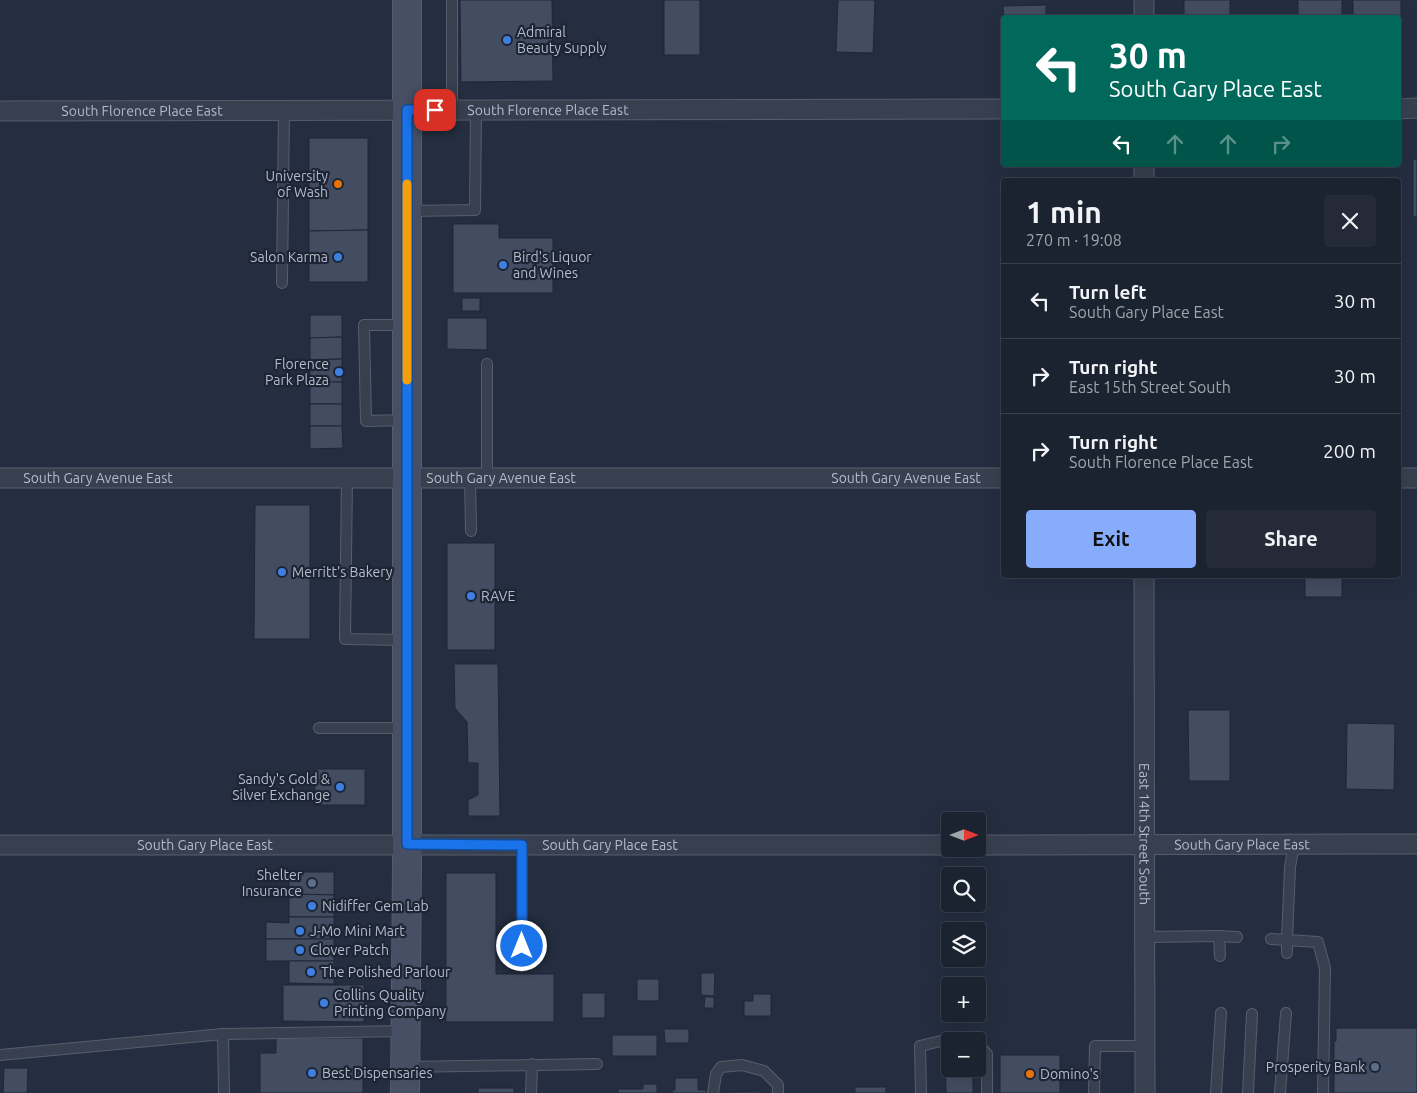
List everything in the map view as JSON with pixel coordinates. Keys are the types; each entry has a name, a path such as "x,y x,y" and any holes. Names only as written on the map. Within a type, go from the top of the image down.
{"main road":[{"path":"405,1080 407,844 407,0"}],"street":[{"path":"1144,0 1144,15"},
{"path":"1401,108 1417,108"},
{"name":"South Florence Place East","path":"0,111 1001,109"},
{"name":"South Gary Avenue East","path":"0,478 1001,478"},
{"path":"1401,478 1417,478"},
{"name":"East 14th Street South","path":"1144,578 1145,1093"},
{"name":"South Gary Place East","path":"986,845 1417,844"},
{"name":"South Gary Place East","path":"0,845 941,845"}],"lane":[{"path":"452,0 452,110"},
{"path":"282,283 284,110"},
{"path":"407,212 475,210 476,110"},
{"path":"407,325 364,325 366,421 407,420"},
{"path":"471,531 479,477 487,364"},
{"path":"347,477 345,640 407,640"},
{"path":"319,728 407,728"},
{"path":"522,845 522,966"},
{"path":"1288,953 1290,867 1294,845"},
{"path":"1219,936 1220,956"},
{"path":"1144,937 1237,937"},
{"path":"1271,939 1318,942 1325,968 1323,1093"},
{"path":"1216,1093 1221,1013"},
{"path":"1280,1093 1286,1013"},
{"path":"1248,1093 1252,1014"},
{"path":"0,1055 223,1034 405,1031"},
{"path":"223,1034 224,1093"},
{"path":"921,1093 920,1046 941,1041"},
{"path":"1094,1093 1095,1046 1144,1046"},
{"path":"986,1053 987,1093"},
{"path":"531,1093 532,1064"},
{"path":"405,1080 532,1064 597,1064"},
{"path":"713,1093 716,1074 720,1068 742,1065 764,1071 778,1085 778,1093"}],"building":[{"name":"Admiral Beauty Supply","path":"460,0 552,0 553,81 461,82"},
{"path":"664,0 700,0 700,55 664,55"},
{"path":"838,0 875,0 873,53 836,52"},
{"path":"1184,0 1230,0 1230,15 1184,15"},
{"path":"1298,0 1342,0 1342,15 1298,15"},
{"path":"1353,0 1401,0 1401,15 1353,15"},
{"path":"1046,5 1046,15 1003,15 1003,6"},
{"name":"University of Wash","path":"309,138 368,138 368,230 309,231"},
{"path":"1413,159 1417,159 1417,217 1413,217"},
{"name":"Bird's Liquor and Wines","path":"453,224 499,224 499,238 553,238 553,293 453,293"},
{"name":"Salon Karma","path":"368,230 368,282 309,282 309,231"},
{"path":"462,298 480,298 480,311 462,311"},
{"path":"310,315 342,315 342,337 310,338"},
{"path":"447,318 487,318 487,350 447,349"},
{"path":"342,337 342,359 310,360 310,338"},
{"path":"342,359 342,382 310,382 310,360"},
{"path":"310,382 342,382 342,404 310,404"},
{"path":"310,404 342,404 342,426 310,426"},
{"path":"310,426 342,426 343,448 310,449"},
{"name":"Merritt's Bakery","path":"255,505 310,505 310,639 254,639"},
{"name":"RAVE","path":"447,543 495,543 495,650 447,650"},
{"path":"1305,578 1342,578 1342,597 1305,597"},
{"path":"454,664 498,664 500,816 468,816 468,800 478,795 478,763 468,763 467,722 455,708"},
{"path":"1188,710 1230,710 1230,781 1189,781"},
{"path":"1347,723 1395,724 1394,790 1346,789"},
{"name":"Sandy's Gold & Silver Exchange","path":"315,769 365,769 365,805 315,805"},
{"name":"Shelter Insurance","path":"289,872 334,872 334,895 289,894"},
{"path":"446,873 496,873 496,974 554,974 554,1022 446,1022"},
{"name":"Nidiffer Gem Lab","path":"289,894 334,895 334,917 289,917"},
{"name":"J-Mo Mini Mart","path":"289,917 334,917 334,939 266,939 266,922 289,923"},
{"name":"Clover Patch","path":"266,939 334,939 334,961 266,961"},
{"name":"The Polished Parlour","path":"289,961 334,961 334,984 289,983"},
{"path":"701,973 715,973 714,996 701,995"},
{"path":"637,979 659,979 659,1001 637,1001"},
{"name":"Collins Quality Printing Company","path":"283,985 364,985 364,1022 283,1021"},
{"path":"582,993 605,993 605,1018 582,1018"},
{"path":"753,994 771,994 771,1016 744,1016 744,1001 753,1001"},
{"path":"705,997 714,997 714,1008 704,1008"},
{"name":"Prosperity Bank","path":"1336,1028 1417,1028 1417,1093 1334,1093 1334,1041 1336,1041"},
{"path":"664,1029 689,1029 689,1043 665,1043"},
{"path":"612,1035 657,1035 657,1056 612,1056"},
{"name":"Best Dispensaries","path":"276,1038 363,1038 363,1093 260,1093 260,1053 276,1053"},
{"name":"Domino's","path":"1000,1055 1060,1055 1060,1093 1000,1093"},
{"path":"4,1068 28,1068 27,1093 3,1093"},
{"path":"946,1077 973,1077 973,1093 946,1093"},
{"path":"675,1078 698,1078 698,1090 706,1090 706,1093 672,1093 672,1090 675,1090"},
{"path":"643,1084 657,1084 657,1093 618,1093 618,1089 643,1089"},
{"path":"855,1087 886,1087 886,1093 855,1093"},
{"path":"478,1088 514,1088 514,1093 478,1093"},
{"path":"761,1091 761,1093 724,1093 724,1092"}],"slow traffic":[{"path":"407,184 407,380"}],"place":[{"name":"Admiral Beauty Supply","path":"507,40"},
{"name":"University of Wash","path":"338,184"},
{"name":"Salon Karma","path":"338,257"},
{"name":"Bird's Liquor and Wines","path":"503,265"},
{"name":"Florence Park Plaza","path":"339,372"},
{"name":"Merritt's Bakery","path":"282,572"},
{"name":"RAVE","path":"471,596"},
{"name":"Sandy's Gold & Silver Exchange","path":"340,787"},
{"name":"Shelter Insurance","path":"312,883"},
{"name":"Nidiffer Gem Lab","path":"312,906"},
{"name":"J-Mo Mini Mart","path":"300,931"},
{"name":"Clover Patch","path":"300,950"},
{"name":"The Polished Parlour","path":"311,972"},
{"name":"Collins Quality Printing Company","path":"324,1003"},
{"name":"Prosperity Bank","path":"1375,1067"},
{"name":"Best Dispensaries","path":"312,1073"},
{"name":"Domino's","path":"1030,1074"}],"route":[{"path":"435,110 407,110 407,844 522,845 522,946"}]}
